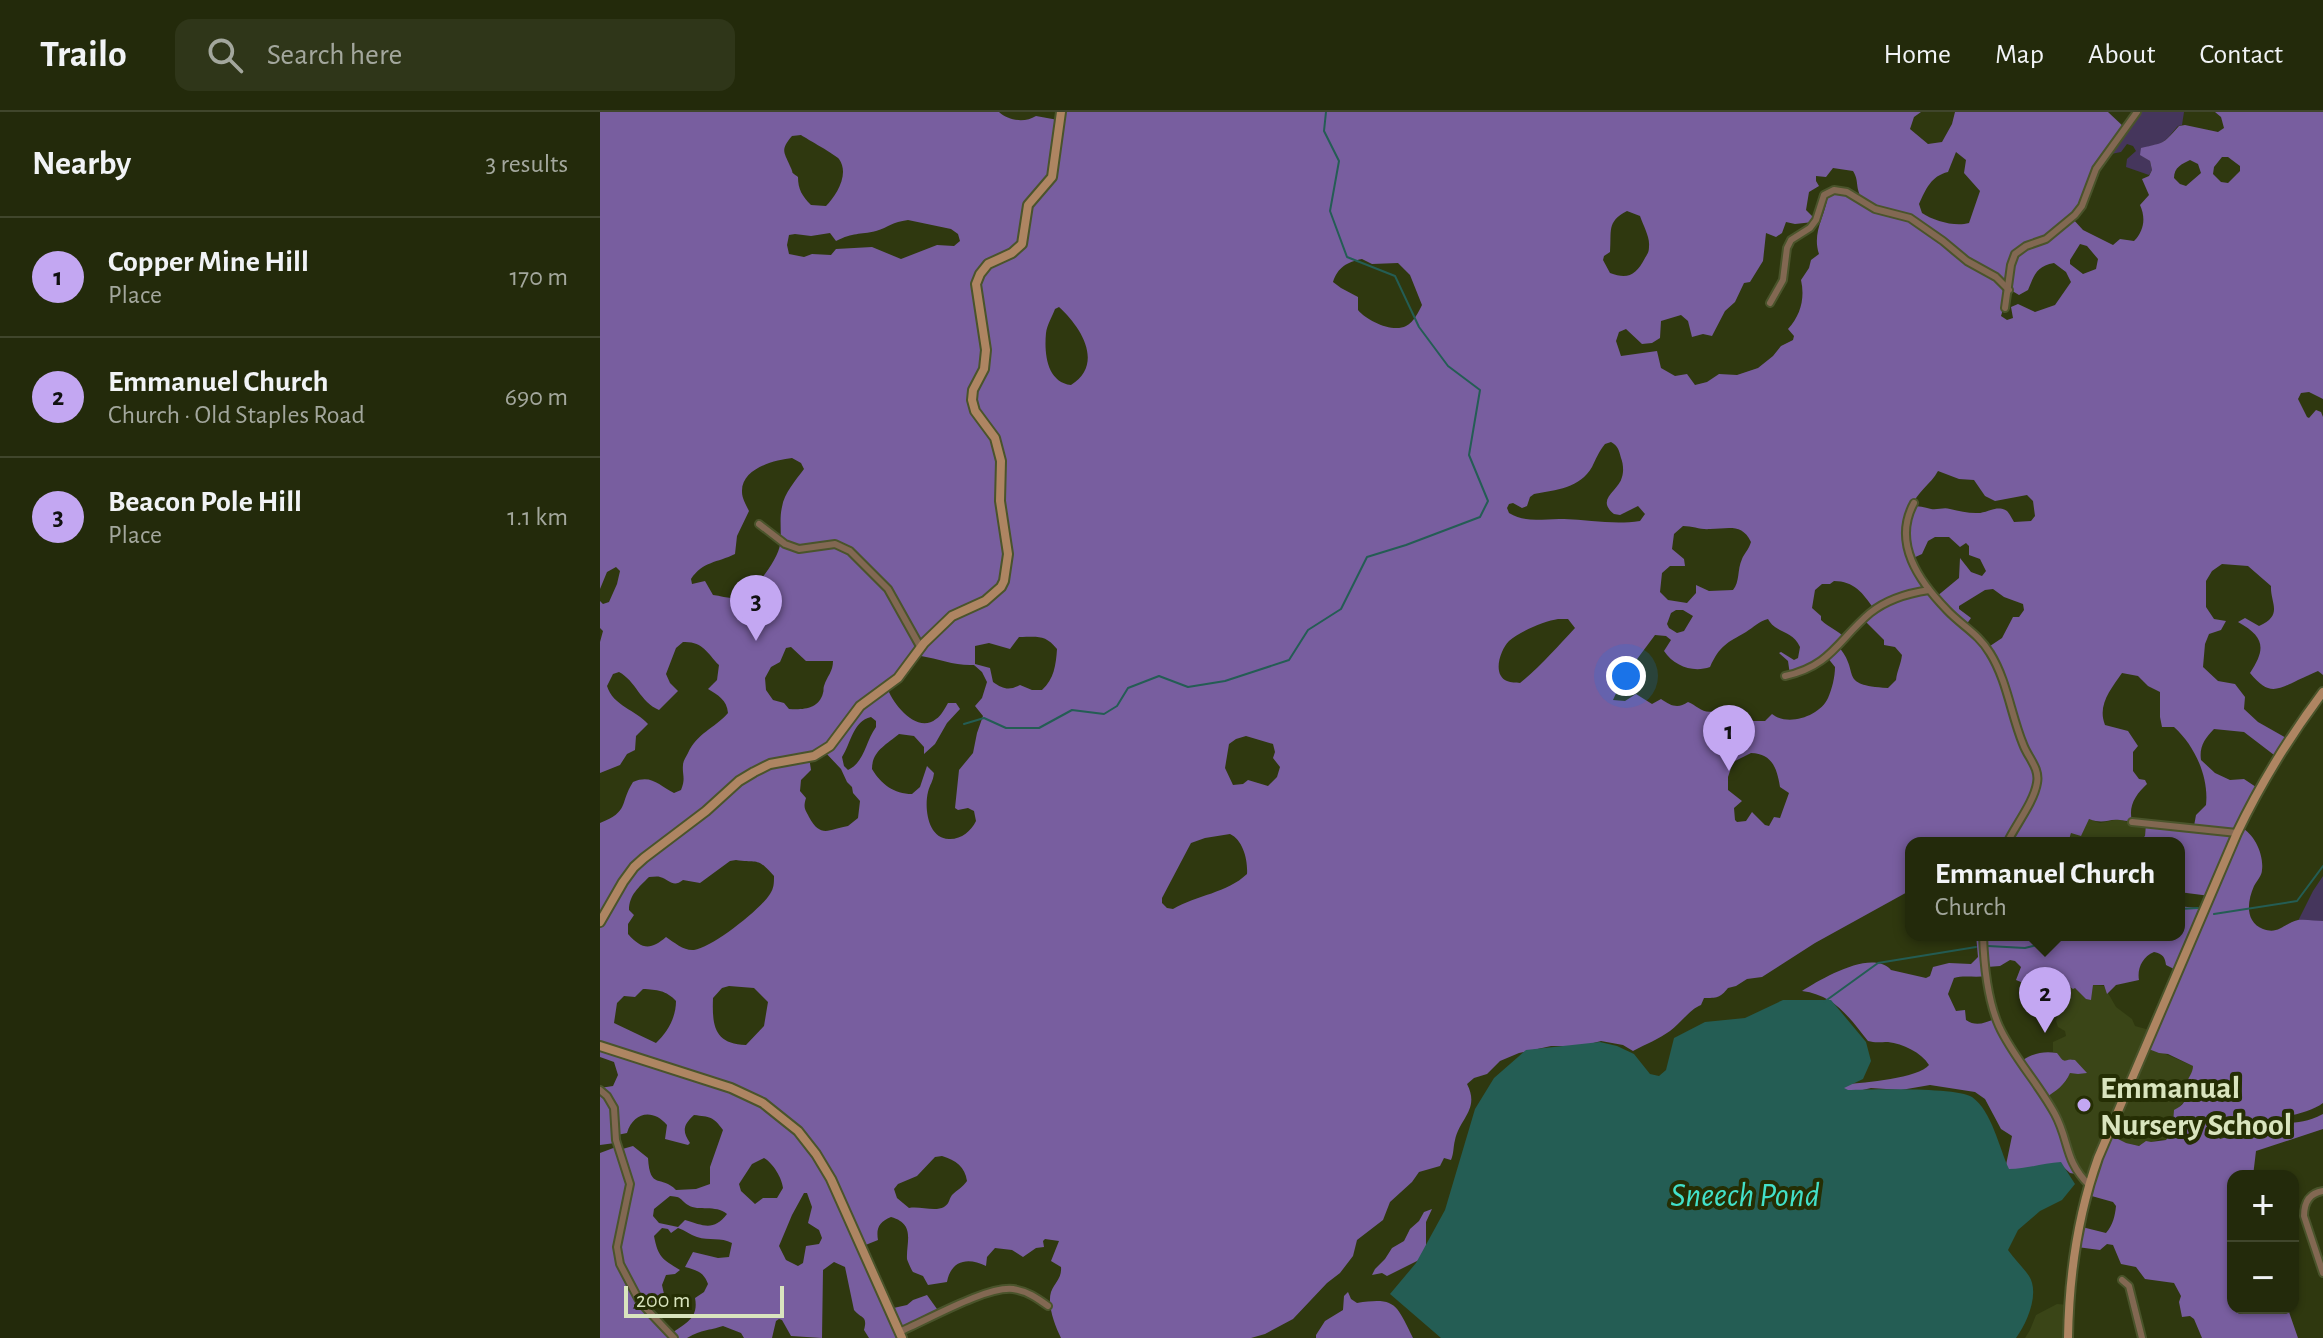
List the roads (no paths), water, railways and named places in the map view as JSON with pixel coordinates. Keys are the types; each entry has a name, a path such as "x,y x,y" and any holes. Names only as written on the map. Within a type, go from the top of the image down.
{"street":[{"path":"600,922 623,882 644,858 706,811 739,781 770,764 814,756 830,746 860,706 898,678 952,616 991,597 1004,581 1008,554 1000,501 1000,453 995,438 975,411 972,400 973,390 984,369 986,350 976,284 988,264 1012,253 1022,244 1028,205 1052,177 1061,112"},
{"path":"2005,308 2015,254 2026,246 2046,239 2075,215 2082,206 2096,169 2137,112"},
{"path":"1770,303 1783,280 1791,240 1810,228 1824,195 1834,190 1847,192 1875,209 1910,218 1967,261 1996,277 2009,290"},
{"path":"1914,503 1906,524 1905,538 1916,572 1946,609 1972,631 1991,653 2023,747 2038,775 2036,789 2010,837"},
{"path":"759,524 785,544 799,549 835,544 850,551 888,589 921,648"},
{"path":"1785,676 1808,670 1824,659 1878,608 1904,596 1929,590"},
{"path":"2068,1338 2073,1258 2089,1185 2113,1124 2237,833 2264,781 2323,692"},
{"path":"2132,822 2237,833"},
{"path":"1984,941 1988,982 1999,1025 2057,1117 2071,1162 2089,1185"},
{"path":"600,1046 731,1088 763,1103 798,1131 831,1179 900,1335 981,1296 1003,1289 1029,1293 1048,1306"},
{"path":"600,1090 614,1108 616,1140 630,1184 617,1247 620,1264 640,1302 674,1338"},
{"path":"2323,1191 2309,1197 2304,1209 2323,1273"},
{"path":"2122,1280 2129,1286 2142,1338"}],"water":[{"name":"Sneech Pond","path":"1783,1000 1831,1000 1866,1042 1871,1061 1863,1079 1844,1088 1964,1094 1972,1097 1985,1111 2009,1169 2061,1162 2075,1184 2062,1200 2040,1211 2018,1230 2008,1250 2029,1276 2033,1291 2028,1316 2016,1338 1441,1338 1390,1294 1416,1263 1445,1210 1475,1109 1494,1078 1526,1050 1600,1042 1634,1054 1650,1074 1659,1076 1666,1070 1674,1038 1705,1022 1745,1018"}],"waterway":[{"path":"964,724 984,718 1006,728 1039,728 1072,710 1104,714 1117,706 1128,688 1159,676 1188,687 1225,681 1289,660 1308,630 1341,609 1367,557 1480,517 1488,501 1469,455 1480,390 1448,366 1419,327 1395,276 1347,257 1330,211 1339,161 1324,131 1326,112"},
{"path":"2214,914 2297,901 2323,866"},
{"path":"2185,909 2198,908"},
{"path":"1988,946 2025,948 2053,941"},
{"path":"1824,1002 1878,963 1976,947"}],"place":[{"name":"Beacon Pole Hill","path":"756,641"},
{"name":"Copper Mine Hill","path":"1729,771"},
{"name":"Emmanuel Church","path":"2045,1033"},
{"name":"Emmanual Nursery School","path":"2084,1105"}]}
